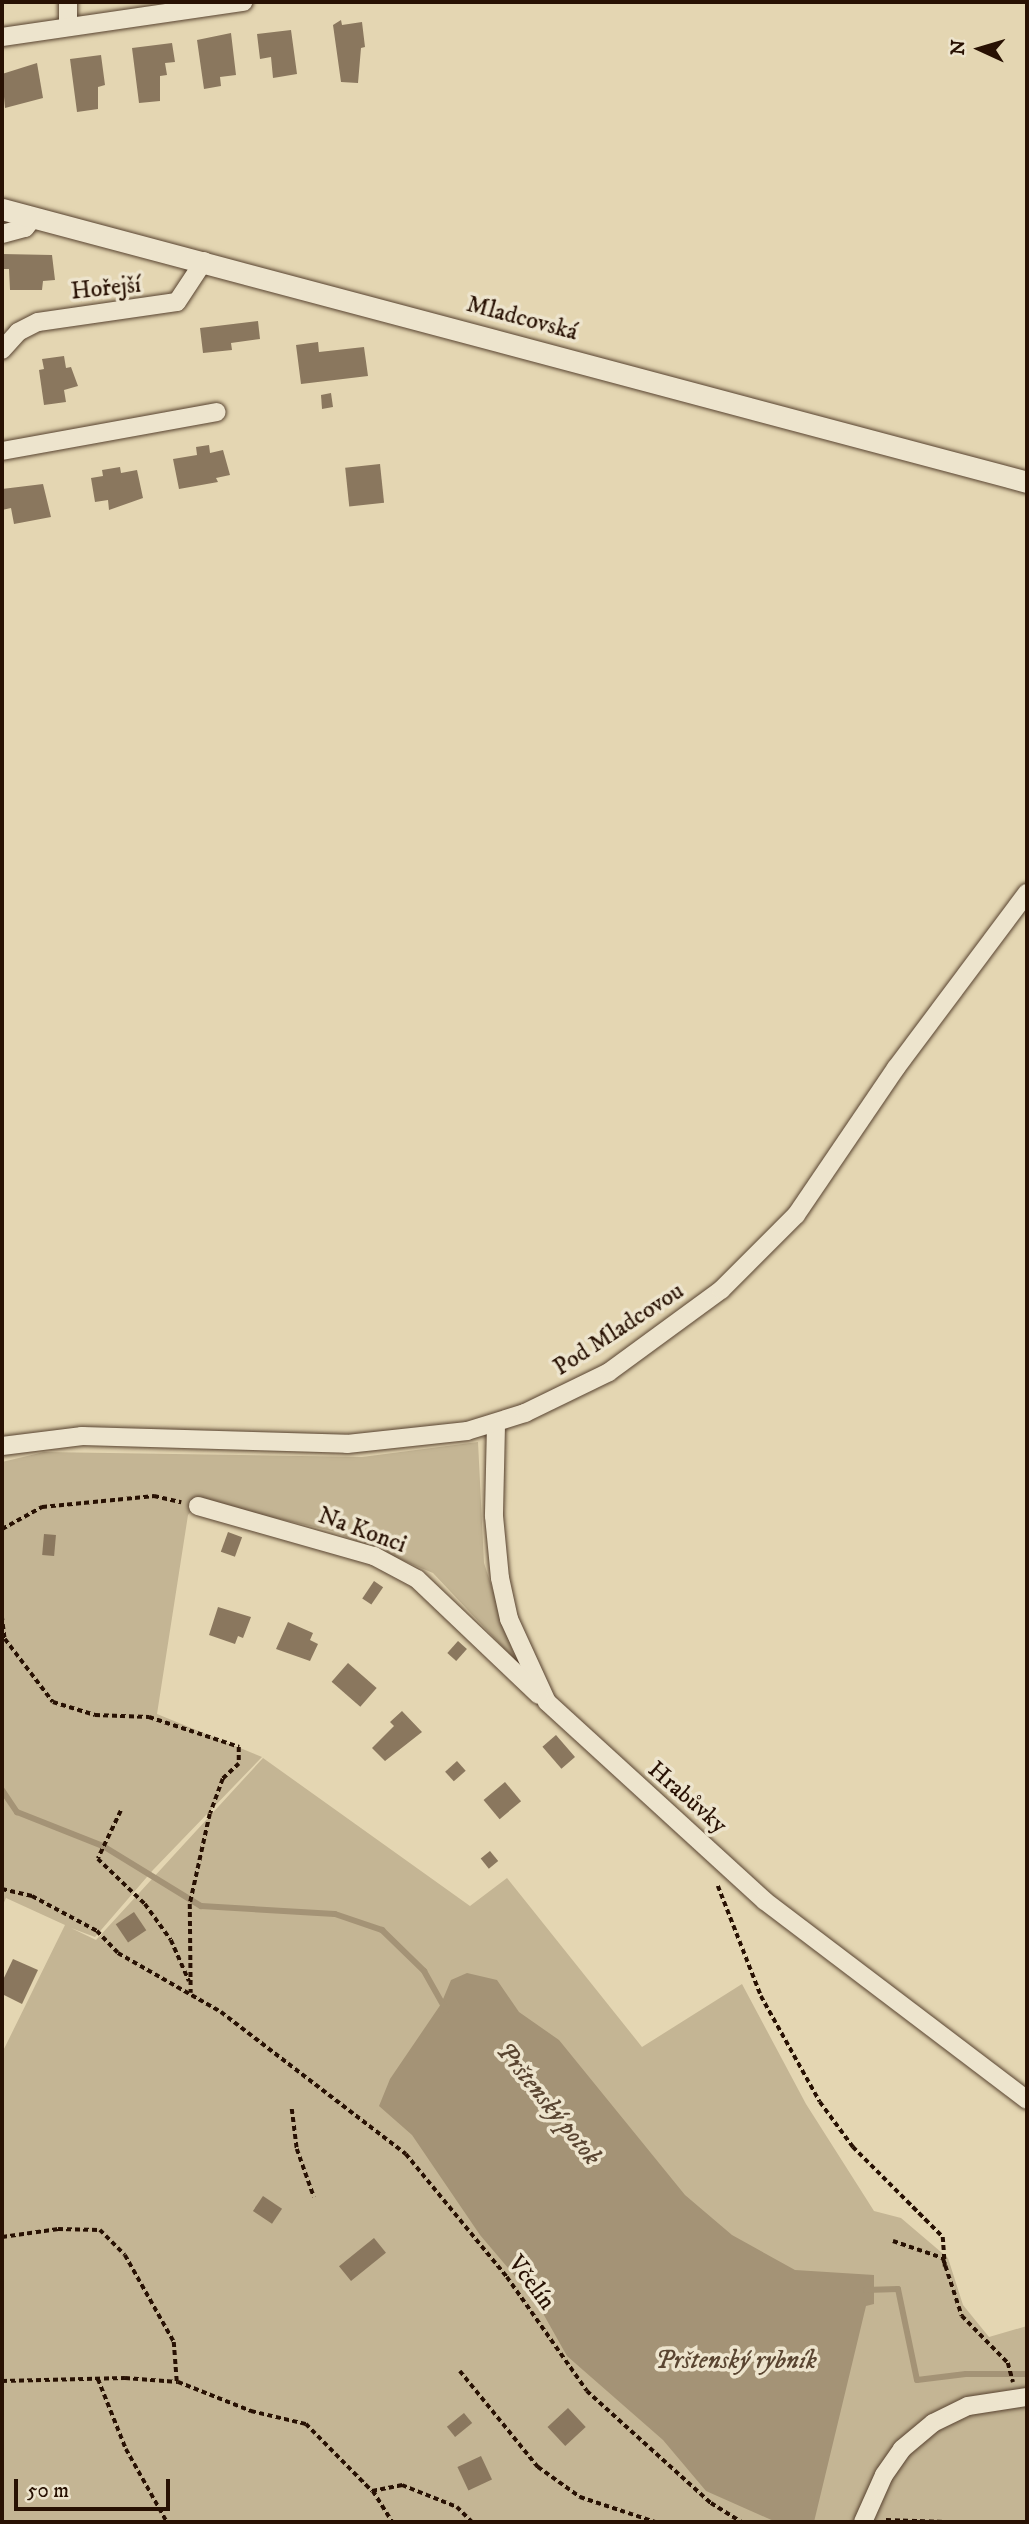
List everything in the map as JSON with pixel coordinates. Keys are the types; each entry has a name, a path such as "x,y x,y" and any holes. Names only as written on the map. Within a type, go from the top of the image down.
{"street":[{"path":"68,2 68,25"},
{"path":"2,37 68,25 243,2"},
{"name":"Mladcovská","path":"2,209 1027,482"},
{"path":"2,234 25,228 34,218"},
{"name":"Hořejší","path":"2,350 18,332 38,322 177,302 204,261"},
{"path":"2,451 216,412"},
{"name":"Pod Mladcovou","path":"2,1446 82,1436 346,1444 496,1425 609,1371 685,1320 756,1258 796,1215 896,1068 1027,893"},
{"name":"Hrabůvky","path":"496,1425 494,1516 500,1578 509,1619 547,1702 765,1901 1027,2100"},
{"name":"Na Konci","path":"198,1506 374,1556 417,1578 547,1702"},
{"path":"864,2521 884,2475 902,2449 933,2423 968,2406 1021,2392"}],"path":[{"path":"2,1529 42,1507 81,1502 154,1496 198,1506"},
{"path":"2,1616 5,1639 53,1702 95,1715 149,1717 239,1746 239,1764 223,1779 210,1814 190,1904 191,1993"},
{"path":"121,1811 98,1859 145,1904 171,1941 191,1984"},
{"path":"710,1851 719,1890 761,1996 820,2102 853,2147 943,2237 945,2267"},
{"name":"Včelín","path":"2,1889 32,1895 97,1931 118,1953 191,1993 291,2064 406,2154 507,2277 586,2391 711,2503 742,2522"},
{"path":"292,2109 296,2149 314,2197"},
{"path":"2,2237 58,2229 100,2230 125,2255 174,2342 177,2382"},
{"path":"893,2241 943,2258 962,2316 1008,2363 1021,2392"},
{"path":"460,2371 538,2467 580,2497 655,2522"},
{"path":"98,2379 126,2449 167,2522"},
{"path":"2,2381 98,2379 177,2382 251,2411 306,2424 372,2491 392,2522"},
{"path":"372,2491 401,2485 457,2507 472,2522"},
{"path":"864,2521 946,2522"}],"shaded area":[{"path":"478,1442 484,1563 516,1661 433,1573 332,1531 200,1501 188,1515 157,1714 262,1757 153,1870 95,1937 71,1928 96,1940 263,1758 470,1906 507,1878 642,2047 742,1984 806,2104 874,2211 901,2218 948,2258 963,2305 989,2337 1027,2326 1027,2522 2,2522 2,2053 65,1925 6,1898 2,1907 2,1462 44,1452 362,1457"}],"water":[{"name":"Prštenský rybník","path":"467,1973 497,1980 519,2012 559,2040 685,2195 732,2235 795,2270 874,2275 874,2304 866,2306 814,2522 776,2522 706,2491 663,2440 567,2356 536,2301 480,2235 412,2135 379,2106 390,2079 441,2004 451,1980"}],"building":[{"path":"341,20 342,25 362,22 365,47 361,48 358,83 341,82 333,25"},
{"path":"291,30 297,74 273,78 271,57 260,59 257,34"},
{"path":"231,33 236,75 220,77 221,86 204,89 197,40"},
{"path":"172,43 175,62 165,63 167,75 160,76 160,101 139,103 132,48"},
{"path":"101,55 105,85 98,87 98,109 77,112 70,59"},
{"path":"37,63 43,98 5,108 2,74"},
{"path":"2,254 52,255 55,280 43,281 42,290 10,290 9,269 2,269"},
{"path":"258,321 260,339 231,343 232,350 203,353 200,328"},
{"path":"318,342 319,352 364,347 368,376 301,384 296,345"},
{"path":"64,356 66,368 71,367 78,386 64,390 66,402 44,405 39,370 44,369 42,359"},
{"path":"331,393 333,407 322,409 321,395"},
{"path":"209,445 210,453 223,450 230,475 216,478 218,482 179,489 173,459 197,455 196,447"},
{"path":"380,464 384,503 349,506 345,468"},
{"path":"120,467 121,473 137,470 143,498 109,510 108,500 95,502 91,478 103,476 102,470"},
{"path":"43,484 51,517 14,524 11,508 2,510 2,489"},
{"path":"228,1532 242,1537 235,1557 221,1552"},
{"path":"44,1534 56,1535 54,1556 42,1555"},
{"path":"374,1581 383,1587 371,1605 362,1598"},
{"path":"218,1607 251,1617 243,1638 238,1636 235,1644 209,1635"},
{"path":"288,1622 313,1633 310,1640 318,1644 310,1661 276,1649"},
{"path":"458,1641 467,1649 456,1661 447,1653"},
{"path":"348,1663 377,1688 360,1707 332,1682"},
{"path":"402,1711 422,1732 385,1761 372,1748 394,1726 390,1722"},
{"path":"556,1735 575,1757 561,1769 542,1747"},
{"path":"457,1761 466,1771 454,1781 445,1772"},
{"path":"505,1782 521,1801 500,1819 484,1800"},
{"path":"490,1851 498,1861 489,1869 481,1859"},
{"path":"134,1912 146,1930 128,1943 116,1924"},
{"path":"13,1959 38,1970 22,2004 2,1994 2,1982"},
{"path":"263,2196 282,2209 272,2224 253,2211"},
{"path":"374,2238 386,2253 351,2281 339,2266"},
{"path":"568,2408 586,2427 565,2446 548,2427"},
{"path":"464,2413 472,2423 455,2437 447,2427"},
{"path":"481,2456 492,2480 468,2491 457,2467"}],"waterway":[{"name":"Prštenský potok","path":"2,1790 17,1812 103,1846 201,1906 335,1914 382,1930 424,1971 446,2010"},
{"name":"Prštenský potok","path":"866,2290 898,2289 917,2380 966,2374 1027,2374"}]}
